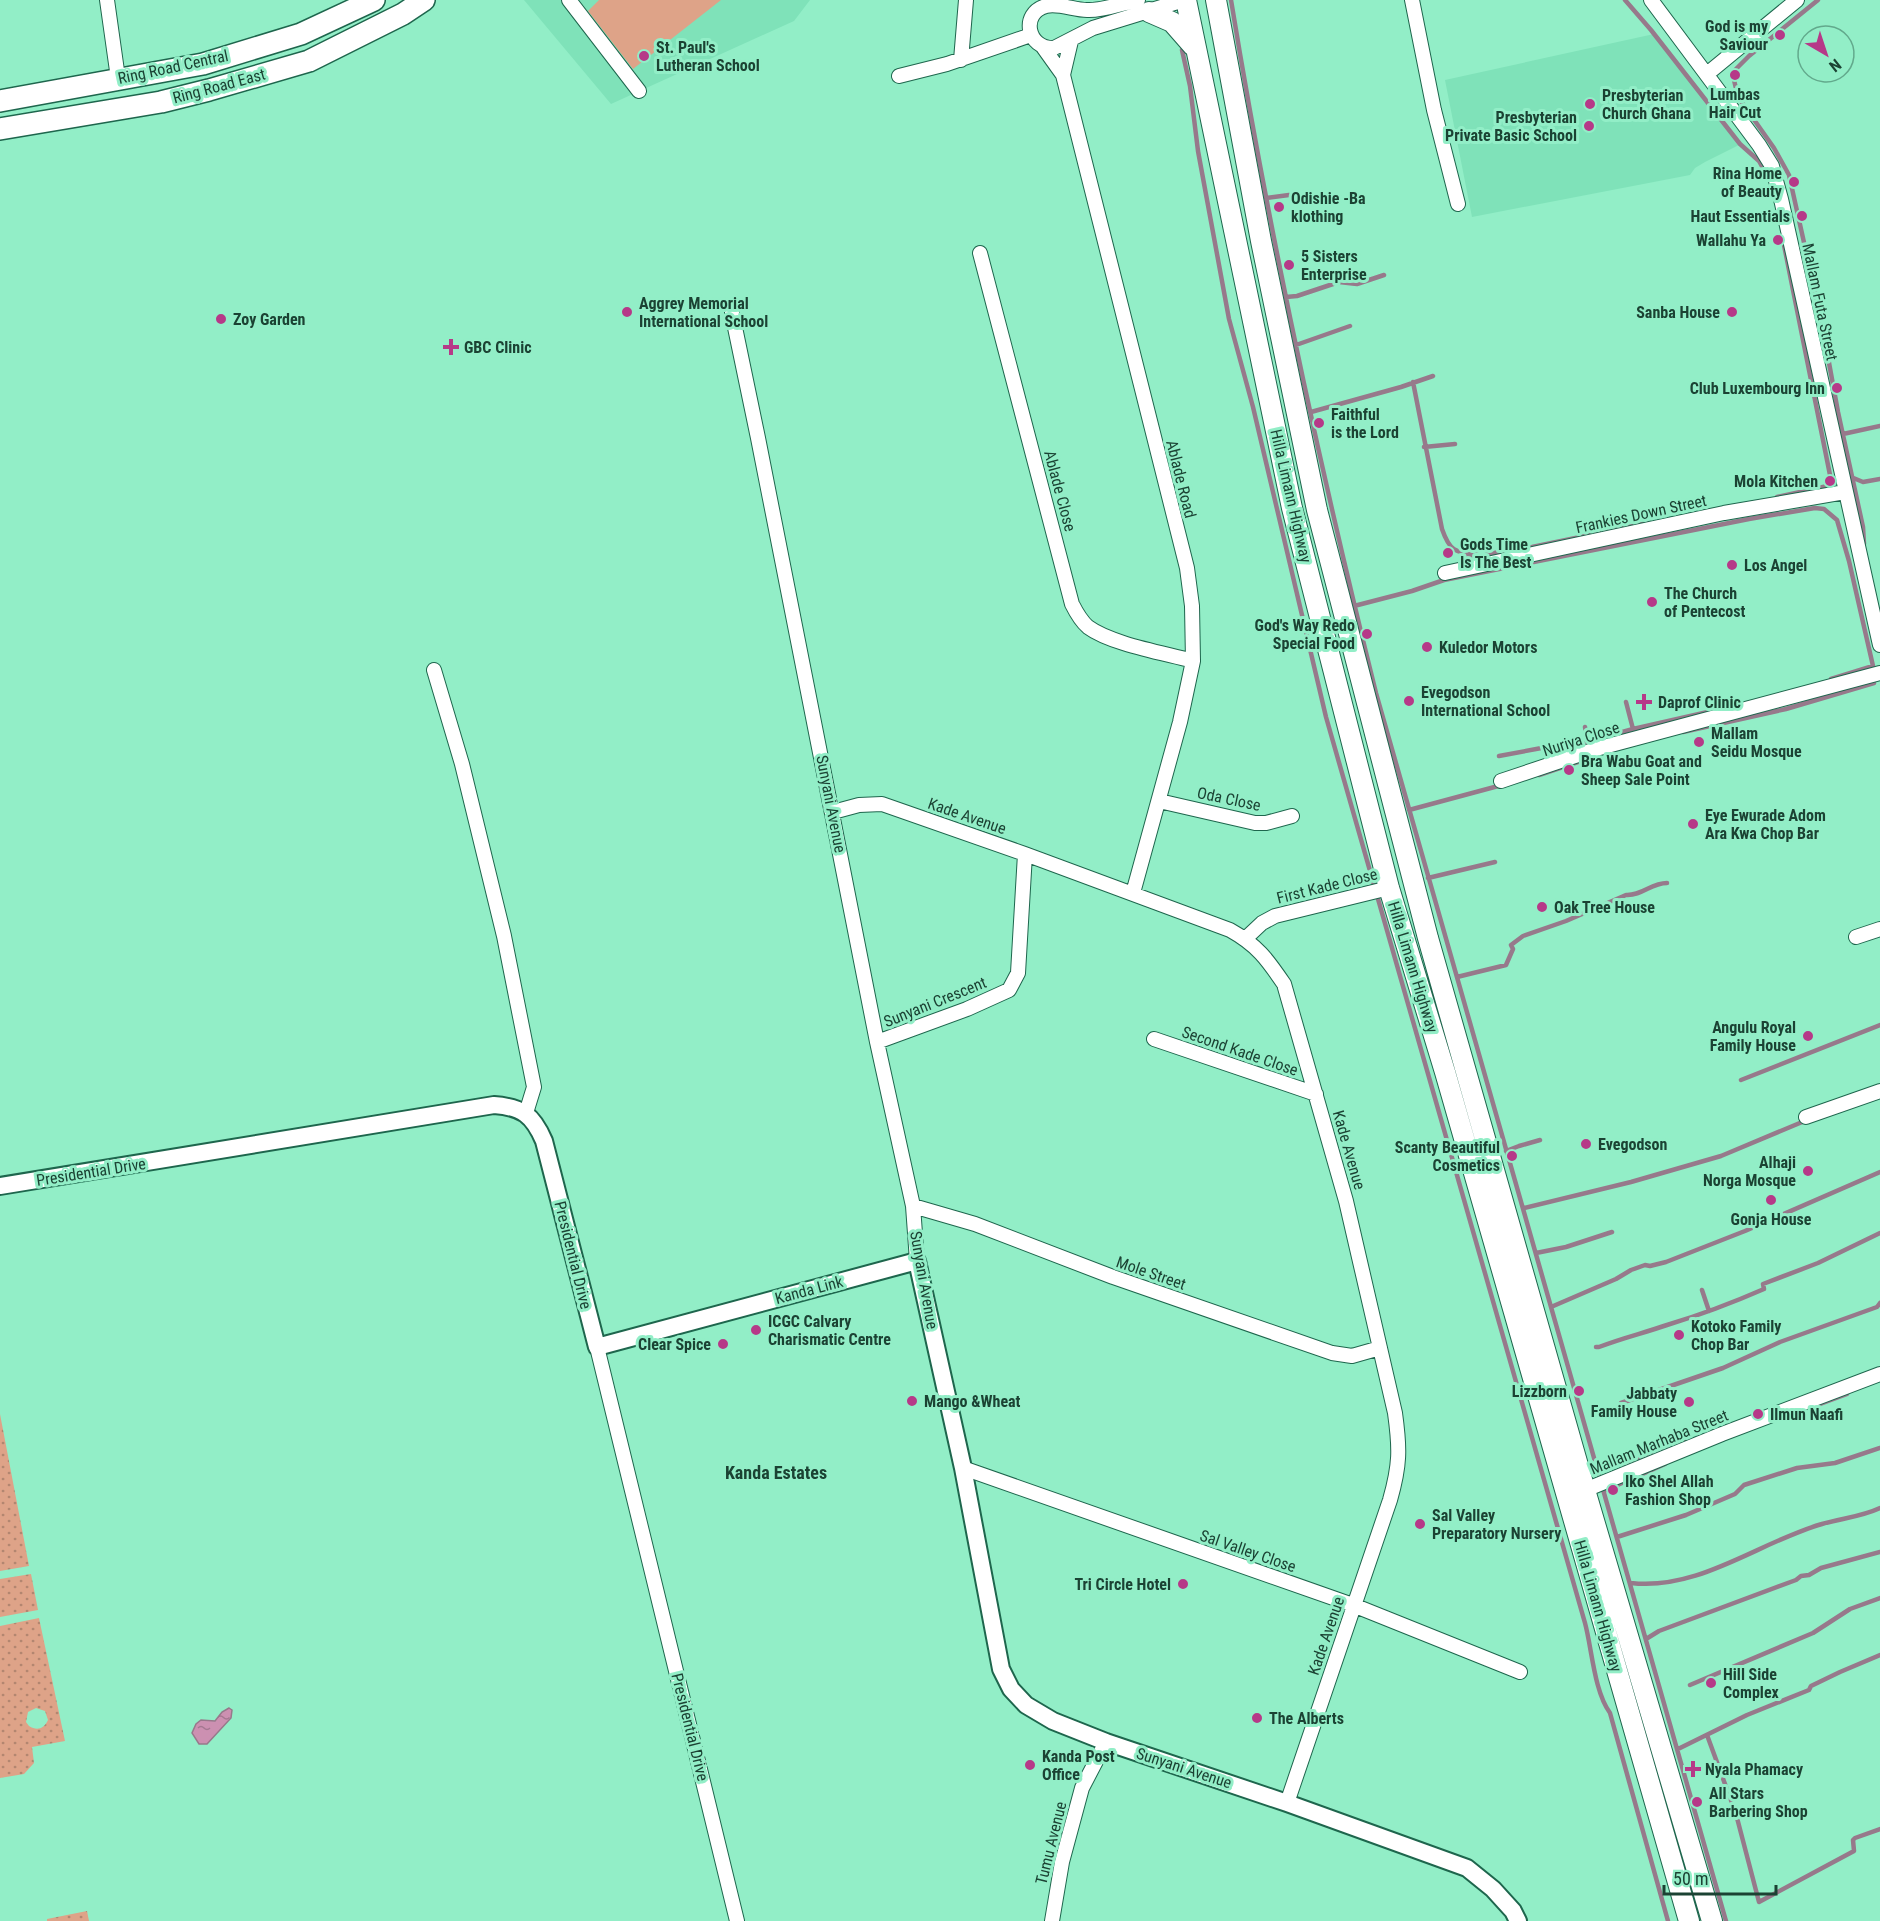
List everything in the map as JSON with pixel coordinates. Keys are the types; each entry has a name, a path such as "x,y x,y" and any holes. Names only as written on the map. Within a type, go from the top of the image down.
{"main road":[{"name":"Ring Road Central","path":"0,101 203,64 301,34 374,0"},
{"name":"Ring Road East","path":"0,129 161,102 309,61 404,14 424,0"},
{"name":"Hilla Limann Highway","path":"1185,0 1292,508 1389,888 1445,1072 1689,1921"},
{"name":"Hilla Limann Highway","path":"1216,0 1261,241 1317,510 1428,938 1712,1921"},
{"path":"1143,6 1172,22 1196,50"}],"street":[{"path":"107,0 118,78"},
{"path":"568,0 639,92"},
{"path":"961,60 966,0"},
{"path":"899,76 961,60 1031,35 1031,19 1043,7 1054,5 1089,10 1185,0"},
{"path":"1412,0 1434,110 1458,204"},
{"name":"Mallam Futa Street","path":"1651,0 1759,145 1772,166 1880,645"},
{"path":"1707,74 1797,0"},
{"path":"1043,47 1054,48 1143,6"},
{"name":"Ablade Road","path":"1031,35 1043,47 1063,75 1187,568 1192,606 1193,661 1159,801 1132,893"},
{"name":"Ablade Road","path":"1063,75 1071,40"},
{"name":"Ablade Close","path":"980,253 1072,604 1078,616 1089,627 1113,639 1193,661"},
{"name":"Sunyani Avenue","path":"732,314 877,1042 913,1206 917,1261 963,1468 1004,1679 1026,1705 1053,1721 1106,1742 1287,1803 1467,1868 1493,1889 1513,1911 1518,1921"},
{"name":"Frankies Down Street","path":"1445,573 1724,513 1845,492"},
{"path":"434,670 462,764 506,948 534,1087 526,1113"},
{"name":"Nuriya Close","path":"1501,781 1596,749 1880,673"},
{"name":"Oda Close","path":"1159,801 1255,823 1266,824 1292,816"},
{"name":"Kade Avenue","path":"833,812 858,805 882,804 1230,930 1264,955 1284,984 1346,1201 1395,1413 1399,1441 1399,1470 1390,1500 1287,1803"},
{"name":"Sunyani Crescent","path":"877,1042 967,1009 1009,990 1018,973 1025,854"},
{"name":"First Kade Close","path":"1245,939 1262,923 1275,916 1389,888"},
{"path":"1856,937 1880,928"},
{"name":"Second Kade Close","path":"1154,1040 1316,1094"},
{"path":"1806,1117 1880,1091"},
{"name":"Presidential Drive","path":"0,1186 494,1105 507,1106 526,1113 534,1121 544,1141 597,1347 737,1921"},
{"name":"Mole Street","path":"913,1206 975,1224 1113,1277 1332,1353 1352,1356 1380,1348"},
{"name":"Kanda Link","path":"597,1347 917,1261"},
{"name":"Mallam Marhaba Street","path":"1586,1491 1722,1434 1880,1374"},
{"name":"Sal Valley Close","path":"963,1468 1353,1605 1520,1672"},
{"name":"Tumu Avenue","path":"1052,1921 1062,1862 1082,1788 1106,1742"}],"shaded area":[{"name":"St. Paul's Lutheran School","path":"524,0 810,0 794,21 611,104"},
{"path":"599,0 721,0 633,69 588,11"},
{"name":"Presbyterian Private Basic School","path":"1654,34 1739,145 1695,168 1690,175 1472,217 1445,80"},
{"path":"0,1414 29,1566 0,1571"},
{"path":"31,1574 38,1610 0,1617 0,1579"},
{"path":"39,1618 65,1741 32,1747 34,1763 24,1774 0,1778 0,1626","holes":["36,1708 45,1711 48,1720 42,1727 32,1728 26,1722 28,1712"]},
{"path":"87,1911 89,1921 47,1921 47,1919"}],"water":[{"path":"229,1708 232,1710 231,1718 207,1744 199,1744 192,1733 196,1724 201,1720 215,1721 222,1712"}],"waterway":[{"path":"1231,0 1296,348 1376,693 1726,1921"},
{"path":"1625,0 1740,144 1759,161 1769,179"},
{"path":"1818,0 1749,56 1736,69 1734,80 1738,97 1774,148 1789,175 1821,319 1863,527 1864,544"},
{"path":"1182,50 1229,319 1253,407 1326,717 1585,1623 1600,1693 1610,1713 1668,1921"},
{"path":"1266,198 1289,195"},
{"path":"1777,497 1832,485 1783,240"},
{"path":"1286,297 1297,296 1339,282 1357,284 1384,275"},
{"path":"1296,345 1350,326"},
{"path":"1311,412 1433,376"},
{"path":"1413,382 1442,529 1454,550 1478,555"},
{"path":"1843,434 1880,426"},
{"path":"1424,447 1455,444"},
{"path":"1851,477 1863,482 1880,479"},
{"path":"1354,606 1444,580 1749,519 1815,508 1824,509 1837,520 1849,561 1873,666 1831,679"},
{"path":"1457,567 1465,559 1481,555 1648,523"},
{"path":"1683,732 1786,709 1874,683"},
{"path":"1626,702 1633,729"},
{"path":"1499,756 1547,747 1562,749 1633,729 1721,709"},
{"path":"1585,727 1588,743"},
{"path":"1539,775 1596,756"},
{"path":"1409,810 1502,785"},
{"path":"1428,878 1495,862"},
{"path":"1457,977 1506,965 1513,949 1511,945 1523,936 1566,921 1626,895 1637,894 1656,885 1667,883"},
{"path":"1741,1080 1880,1025"},
{"path":"1524,1208 1631,1182 1721,1156 1807,1120"},
{"path":"1506,1151 1540,1140"},
{"path":"1551,1307 1616,1279 1631,1270 1666,1262 1745,1231 1880,1172"},
{"path":"1536,1253 1566,1247 1612,1232"},
{"path":"1596,1347 1692,1317 1740,1299 1764,1289 1763,1284 1818,1263 1880,1233"},
{"path":"1702,1290 1709,1311"},
{"path":"1621,1403 1723,1368 1780,1342 1877,1307 1880,1303"},
{"path":"1812,1407 1847,1394"},
{"path":"1623,1465 1688,1441"},
{"path":"1617,1537 1686,1515 1735,1494 1744,1485 1797,1468 1835,1463 1880,1448"},
{"path":"1604,1491 1665,1464"},
{"path":"1631,1583 1681,1580 1705,1573 1798,1532 1880,1508"},
{"path":"1646,1639 1659,1631 1796,1580 1801,1576 1809,1575 1821,1568 1880,1552"},
{"path":"1690,1685 1813,1633 1850,1609 1880,1598"},
{"path":"1678,1749 1880,1655"},
{"path":"1707,1735 1736,1814 1759,1902 1854,1851 1853,1840 1855,1838 1880,1829"}],"place":[{"name":"God is my Saviour","path":"1780,35"},
{"name":"St. Paul's Lutheran School","path":"644,56"},
{"name":"Lumbas Hair Cut","path":"1735,75"},
{"name":"Presbyterian Church Ghana","path":"1590,104"},
{"name":"Presbyterian Private Basic School","path":"1589,126"},
{"name":"Rina Home of Beauty","path":"1794,182"},
{"name":"Odishie -Ba klothing","path":"1279,207"},
{"name":"Haut Essentials","path":"1802,216"},
{"name":"Wallahu Ya","path":"1778,240"},
{"name":"5 Sisters Enterprise","path":"1289,265"},
{"name":"Aggrey Memorial International School","path":"627,312"},
{"name":"Sanba House","path":"1732,312"},
{"name":"Zoy Garden","path":"221,319"},
{"name":"GBC Clinic","path":"451,347"},
{"name":"Club Luxembourg Inn","path":"1837,388"},
{"name":"Faithful is the Lord","path":"1319,423"},
{"name":"Mola Kitchen","path":"1830,481"},
{"name":"Gods Time Is The Best","path":"1448,553"},
{"name":"Los Angel","path":"1732,565"},
{"name":"The Church of Pentecost","path":"1652,602"},
{"name":"God's Way Redo Special Food","path":"1367,634"},
{"name":"Kuledor Motors","path":"1427,647"},
{"name":"Evegodson International School","path":"1409,701"},
{"name":"Daprof Clinic","path":"1644,702"},
{"name":"Mallam Seidu Mosque","path":"1699,742"},
{"name":"Bra Wabu Goat and Sheep Sale Point","path":"1569,770"},
{"name":"Eye Ewurade Adom Ara Kwa Chop Bar","path":"1693,824"},
{"name":"Oak Tree House","path":"1542,907"},
{"name":"Angulu Royal Family House","path":"1808,1036"},
{"name":"Evegodson","path":"1586,1144"},
{"name":"Scanty Beautiful Cosmetics","path":"1512,1156"},
{"name":"Alhaji Norga Mosque","path":"1808,1171"},
{"name":"Gonja House","path":"1771,1200"},
{"name":"ICGC Calvary Charismatic Centre","path":"756,1330"},
{"name":"Kotoko Family Chop Bar","path":"1679,1335"},
{"name":"Clear Spice","path":"723,1344"},
{"name":"Lizzborn","path":"1579,1391"},
{"name":"Mango &Wheat","path":"912,1401"},
{"name":"Jabbaty Family House","path":"1689,1402"},
{"name":"Ilmun Naafi","path":"1758,1414"},
{"name":"Iko Shel Allah Fashion Shop","path":"1613,1490"},
{"name":"Sal Valley Preparatory Nursery","path":"1420,1524"},
{"name":"Tri Circle Hotel","path":"1183,1584"},
{"name":"Hill Side Complex","path":"1711,1683"},
{"name":"The Alberts","path":"1257,1718"},
{"name":"Kanda Post Office","path":"1030,1765"},
{"name":"Nyala Phamacy","path":"1693,1769"},
{"name":"All Stars Barbering Shop","path":"1697,1802"}],"district":[{"name":"Kanda Estates","path":"776,1472"}]}
